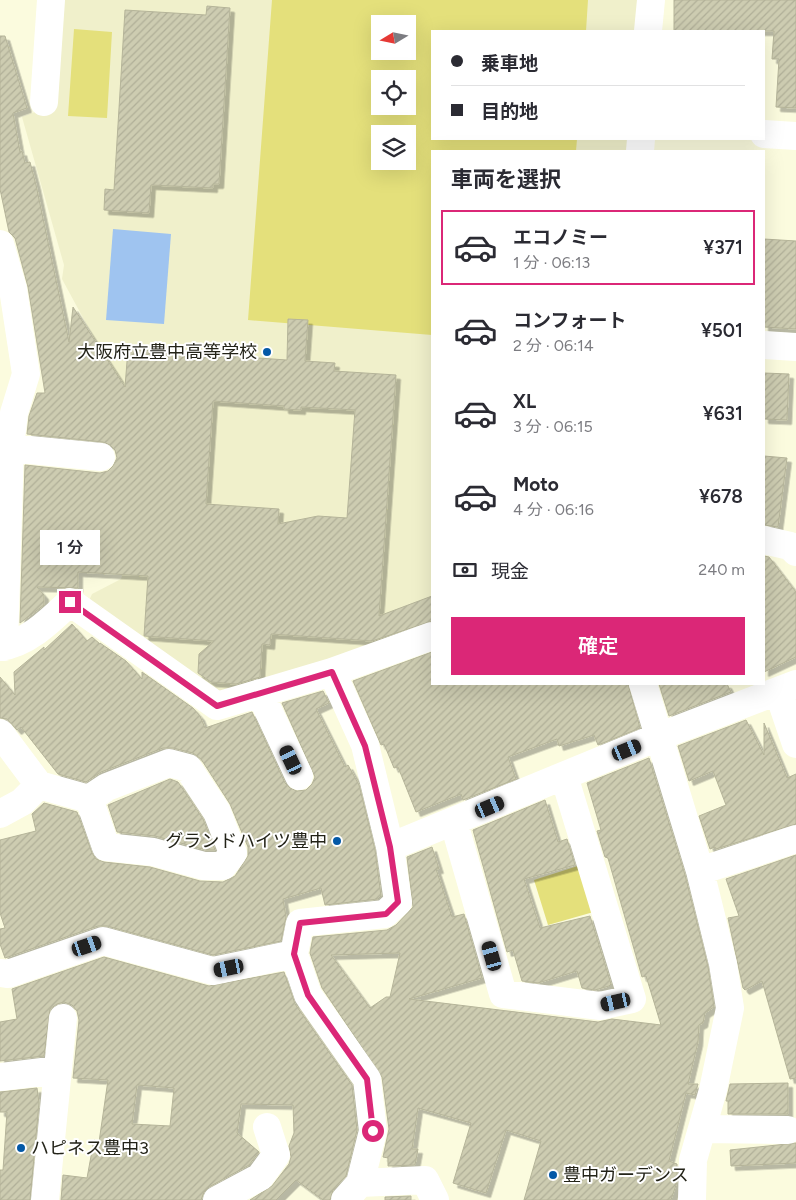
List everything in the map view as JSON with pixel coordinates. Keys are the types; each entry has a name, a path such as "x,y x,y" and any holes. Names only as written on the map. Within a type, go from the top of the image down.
{"street":[{"path":"44,102 51,0"},
{"path":"648,30 651,0"},
{"path":"765,134 796,136"},
{"path":"1,253 13,289 26,374 14,413 10,448 2,647 19,641 47,623 70,602 217,706 332,672 431,636"},
{"path":"765,345 796,348"},
{"path":"10,448 101,457"},
{"path":"765,540 794,543"},
{"path":"332,672 365,746 390,847 398,902 386,914 300,923 294,954 308,995 367,1079 373,1131 353,1192 425,1180 435,1200"},
{"path":"643,685 700,871 723,964 730,1008 693,1160 692,1200"},
{"path":"390,847 658,737 787,688 796,744"},
{"path":"260,693 299,776"},
{"path":"0,733 39,785 89,799"},
{"path":"169,763 188,768 217,812 233,853 223,866 204,866 154,852 106,847 89,799 107,786 169,763"},
{"path":"454,822 504,994 600,1006 632,999 564,776"},
{"path":"0,814 22,802 39,785"},
{"path":"700,871 796,839"},
{"path":"0,973 8,974 103,941 213,971 294,954"},
{"path":"45,1200 63,1018"},
{"path":"0,1077 58,1070"},
{"path":"217,1200 260,1177 276,1155 267,1127"},
{"path":"702,1129 788,1130"}],"shaded area":[{"name":"大阪府立豊中高等学校","path":"59,0 643,0 640,30 431,30 431,140 633,140 632,150 431,150 431,624 224,697 88,603 92,594 121,579 154,479 141,425 62,279 64,265 22,117 51,106"},
{"path":"272,0 588,0 586,30 431,30 431,140 577,140 576,150 431,150 431,335 248,320"},
{"path":"74,29 112,32 107,118 68,116"},
{"path":"584,864 597,911 548,925 534,880"}],"water":[{"path":"113,229 171,234 164,324 106,320"}],"building":[{"path":"674,0 796,0 796,108 776,107 779,59 772,59 774,31 674,30"},
{"path":"207,6 230,8 219,184 213,184 213,188 151,185 149,213 104,210 105,189 114,190 125,10 206,15"},
{"path":"0,36 5,36 27,108 13,113 20,152 22,151 25,163 30,162 36,185 69,342 73,307 125,387 128,349 287,360 288,319 308,320 305,361 335,363 334,371 396,375 379,616 431,596 431,621 372,641 271,634 270,645 262,644 260,677 236,684 211,682 198,673 199,654 214,641 144,636 148,576 78,572 78,588 37,587 44,595 44,605 20,623 25,465 100,473 108,471 117,458 115,450 103,442 27,434 29,416 37,393 45,393 28,287 15,238 9,232 0,189","holes":["213,401 284,406 284,409 301,410 301,407 355,410 347,518 318,516 278,524 279,509 206,504"]},
{"path":"765,239 796,241 796,329 765,327"},
{"path":"765,373 789,374 787,420 765,419"},
{"path":"765,456 787,458 778,527 765,525"},
{"path":"765,556 769,557 796,592 796,657 765,672"},
{"path":"72,624 87,641 92,637 126,661 142,679 142,672 193,708 200,716 205,728 252,712 285,783 297,791 306,790 312,784 315,777 282,703 323,691 329,703 316,709 345,767 348,765 359,785 375,850 381,896 378,899 325,905 321,888 283,899 286,917 281,941 213,955 107,926 98,926 5,958 0,944 0,929 5,928 0,913 0,840 36,831 32,814 44,803 77,812 92,853 96,859 104,862 150,867 200,881 223,882 235,876 248,856 248,847 230,804 201,759 193,753 173,748 163,748 101,772 86,782 58,774 21,727 17,730 7,719 0,718 0,677 15,695 14,672 44,647 44,650"},
{"path":"431,652 431,685 628,685 640,728 598,745 594,735 559,746 557,739 508,757 516,779 463,800 461,794 416,812 398,767 394,768 384,744 381,745 353,681"},
{"path":"659,685 728,685 731,692 669,716"},
{"path":"746,720 764,755 764,723 787,778 796,774 796,824 716,849 715,847 710,849 699,816 726,805 713,771 689,781 678,746"},
{"path":"649,758 685,875 708,967 714,1007 705,1013 703,1023 699,1025 698,1042 688,1084 698,1084 695,1095 686,1093 669,1161 677,1164 677,1182 671,1200 524,1200 541,1141 506,1130 486,1193 453,1183 471,1123 418,1108 412,1149 418,1149 415,1165 388,1166 388,1158 383,1157 389,1129 382,1077 322,988 310,953 313,937 387,930 396,925 413,907 407,857 432,847 439,869 436,869 452,917 464,914 482,978 409,999 598,1022 612,1019 661,1025 646,976 642,977 608,858 605,857 597,831 601,830 587,783","holes":["400,953 390,997 386,997 370,1008 331,955"]},
{"path":"170,779 178,782 203,819 215,850 206,850 155,836 117,832 108,805"},
{"path":"545,800 558,842 567,839 575,865 524,879 540,928 590,916 611,984 609,986 595,990 582,988 577,971 538,983 522,981 513,950 507,952 473,830"},
{"path":"796,855 796,1078 790,1079 762,981 745,990 743,988 728,918 739,916 726,879"},
{"path":"104,957 209,986 284,972 295,1004 352,1085 357,1130 346,1176 333,1190 330,1200 323,1200 296,1180 276,1200 250,1200 272,1186 289,1164 291,1157 289,1146 294,1133 293,1105 241,1104 237,1133 259,1152 249,1165 209,1187 204,1192 201,1200 61,1200 63,1175 87,1178 94,1140 99,1142 108,1080 73,1078 79,1020 77,1011 72,1005 64,1002 50,1009 44,1056 0,1061 0,1022 17,1019 12,989","holes":["137,1085 174,1088 170,1126 132,1124"]},
{"path":"788,1083 788,1114 728,1114 728,1101 726,1101 730,1084"},
{"name":"ハピネス豊中3","path":"37,1088 39,1103 30,1200 0,1200 0,1170 3,1170 7,1112 0,1112 0,1092"},
{"path":"796,1143 796,1163 731,1166 730,1150"},
{"path":"411,1196 411,1200 385,1200 385,1197"}],"place":[{"name":"大阪府立豊中高等学校","path":"267,352"},
{"name":"グランドハイツ豊中","path":"337,841"},
{"name":"ハピネス豊中3","path":"21,1148"},
{"name":"豊中ガーデンス","path":"553,1175"}],"route":[{"path":"70,602 217,706 332,672 365,746 390,847 398,902 386,914 300,923 294,954 308,995 367,1079 373,1131"}]}
